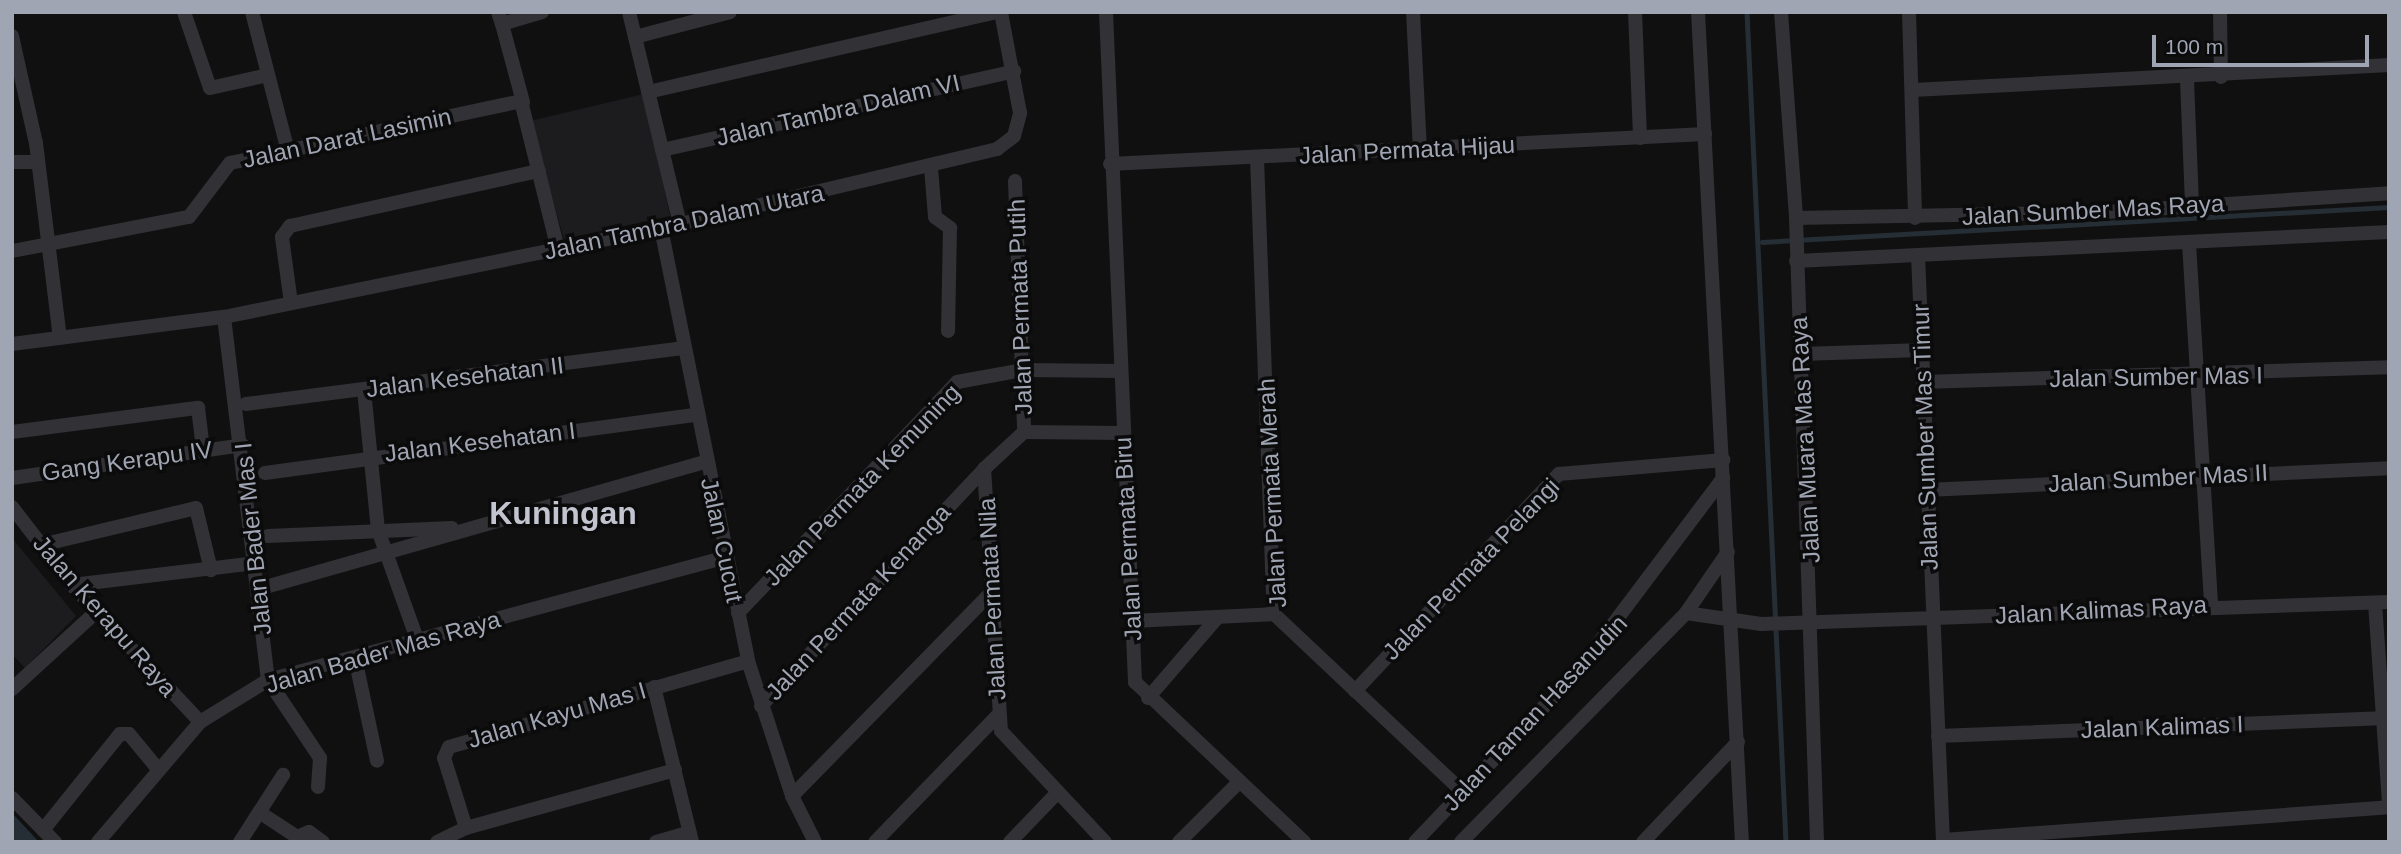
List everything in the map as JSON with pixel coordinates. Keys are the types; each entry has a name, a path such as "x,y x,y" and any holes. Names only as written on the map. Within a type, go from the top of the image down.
{"street":[{"path":"184,12 207,85 268,75"},
{"path":"251,12 288,151"},
{"path":"542,12 500,18 558,249"},
{"path":"629,12 680,224"},
{"path":"635,37 730,12"},
{"path":"648,92 996,12"},
{"name":"Jalan Tambra Dalam Utara","path":"12,344 224,317 680,224 932,168 997,149 1014,136 1020,113 1002,12"},
{"path":"1413,12 1420,149"},
{"path":"1635,12 1640,138"},
{"path":"1698,12 1733,619 1742,842"},
{"name":"Jalan Muara Mas Raya","path":"1781,12 1796,220 1802,354 1813,622 1817,842"},
{"path":"1909,12 1915,218"},
{"path":"2220,12 2221,77"},
{"name":"Jalan Permata Biru","path":"1104,14 1135,682 1148,698 1304,842"},
{"path":"12,36 38,162 60,338"},
{"path":"1913,90 2187,80 2389,65"},
{"name":"Jalan Tambra Dalam VI","path":"662,150 1014,71"},
{"path":"2187,80 2192,207"},
{"name":"Jalan Darat Lasimin","path":"12,251 188,217 228,164 523,102"},
{"name":"Jalan Permata Hijau","path":"1110,164 1705,134"},
{"name":"Jalan Permata Merah","path":"1257,158 1274,614 1462,791"},
{"path":"12,162 38,162"},
{"path":"932,168 935,217 950,228 947,331"},
{"path":"291,303 282,237 290,226 539,171"},
{"name":"Jalan Permata Putih","path":"1015,181 1024,432"},
{"name":"Jalan Sumber Mas Raya","path":"1796,220 2192,207 2389,193"},
{"name":"Jalan Cucut","path":"661,228 724,558 748,662 792,796 815,842"},
{"name":"Jalan Sumber Mas Raya","path":"1796,259 2389,232"},
{"path":"2189,243 2199,376 2200,476 2211,605"},
{"name":"Jalan Sumber Mas Timur","path":"1919,255 1943,841"},
{"name":"Jalan Bader Mas I","path":"224,317 243,445 268,680 320,758 318,787"},
{"name":"Jalan Kesehatan II","path":"246,404 684,348"},
{"path":"1802,354 1922,350"},
{"name":"Jalan Sumber Mas I","path":"1923,382 2199,376 2389,367"},
{"name":"Jalan Permata Kemuning","path":"738,613 957,382 1023,370 1121,371"},
{"path":"364,390 378,530 401,587 418,642"},
{"path":"12,432 198,408 203,449"},
{"name":"Jalan Kesehatan I","path":"265,473 370,456 696,415"},
{"path":"1024,432 1124,433"},
{"name":"Jalan Permata Nila","path":"1024,432 984,469 999,714 1006,741 1105,842"},
{"name":"Gang Kerapu IV","path":"12,478 243,445"},
{"name":"Jalan Permata Pelangi","path":"1355,691 1559,474 1723,460"},
{"path":"269,586 705,461"},
{"name":"Jalan Sumber Mas II","path":"1927,490 2389,468"},
{"name":"Jalan Permata Kenanga","path":"761,706 984,469"},
{"name":"Jalan Taman Hasanudin","path":"1415,842 1634,605 1723,478"},
{"name":"Jalan Kerapu Raya","path":"12,507 72,585 200,722"},
{"path":"41,545 196,508 211,570"},
{"path":"268,536 475,527"},
{"name":"Jalan Taman Hasanudin","path":"1461,842 1686,613 1728,552"},
{"name":"Jalan Bader Mas Raya","path":"98,842 200,722 268,680 724,558"},
{"path":"72,585 257,563"},
{"path":"792,796 993,591"},
{"path":"1943,841 2389,806 2382,603"},
{"name":"Jalan Kalimas Raya","path":"1686,613 1761,624 2211,605 2382,603"},
{"path":"12,689 96,612"},
{"path":"1132,621 1274,614"},
{"path":"1148,698 1218,617"},
{"path":"355,658 377,761"},
{"name":"Jalan Kayu Mas I","path":"467,828 444,758 449,747 748,662"},
{"path":"654,687 691,837 656,842"},
{"path":"875,842 999,714"},
{"name":"Jalan Kalimas I","path":"1938,736 2387,724"},
{"path":"43,830 120,734 129,734 158,769"},
{"path":"1643,842 1738,741"},
{"path":"437,842 467,828 675,770"},
{"path":"240,842 283,775"},
{"path":"1179,842 1240,782"},
{"path":"1010,842 1056,794"},
{"path":"12,798 55,842"},
{"path":"259,812 297,836 309,832 323,842"}],"shaded area":[{"path":"644,94 670,216 564,239 530,121"},
{"path":"12,538 76,616 25,668 12,654"},
{"path":"12,813 39,842 12,842"}],"waterway":[{"path":"1747,12 1786,842"},
{"path":"1762,242 2389,207"}],"district":[{"name":"Kuningan","path":"563,513"}]}
